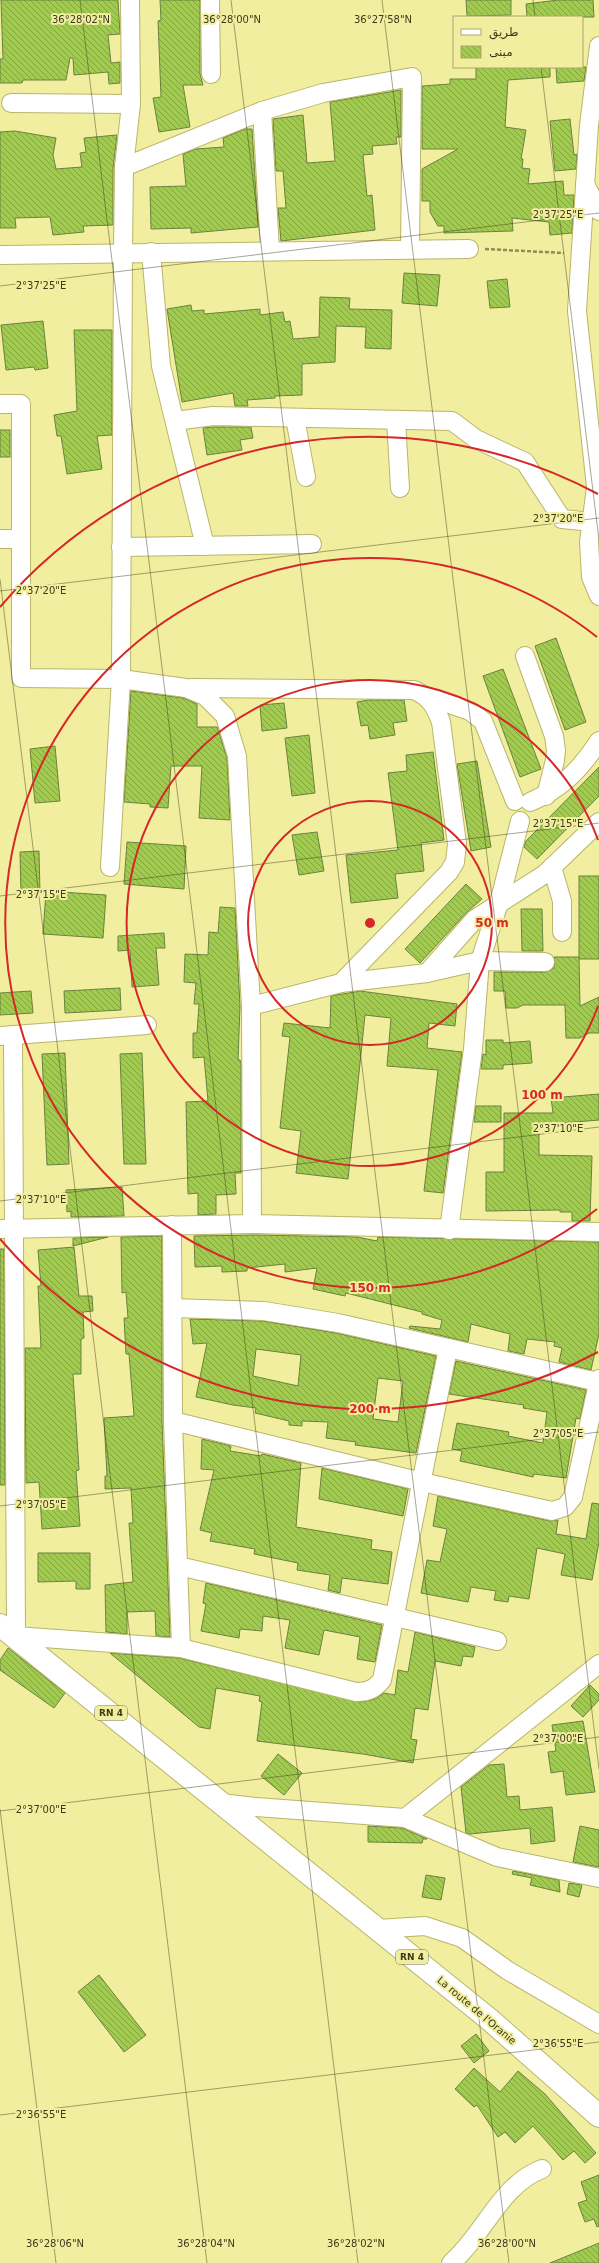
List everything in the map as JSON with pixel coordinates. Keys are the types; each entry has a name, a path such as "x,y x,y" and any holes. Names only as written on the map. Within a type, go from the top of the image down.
{"main road":[{"name":"RN 4","path":"8,1631 221,1803"},
{"name":"La route de l'Oranie","path":"221,1803 489,2019 599,2116"}],"street":[{"path":"110,867 121,679 124,167 131,104 130,0"},
{"path":"210,0 211,74"},
{"path":"599,46 588,125 577,311 598,487 594,522 589,542 591,577 599,596"},
{"path":"124,167 262,111 323,93 412,77 410,248"},
{"path":"11,103 131,104"},
{"path":"262,111 270,250"},
{"path":"585,184 599,211"},
{"path":"0,255 410,248 469,249"},
{"path":"151,252 161,366 205,546"},
{"path":"0,404 21,404 21,678 121,679 186,688 414,690 426,696 470,711 483,721 530,800"},
{"path":"175,421 212,416 452,421 476,439 526,462 562,519 594,522"},
{"path":"295,418 306,477"},
{"path":"396,420 400,488"},
{"path":"0,539 21,539"},
{"path":"121,547 312,544"},
{"path":"525,656 554,736 556,750 530,800"},
{"path":"186,688 205,696 225,716 237,756 251,1006 252,1224"},
{"path":"341,983 449,872 454,862 457,844 441,722 435,706 426,696"},
{"path":"449,1230 473,1049 480,962 500,903 520,821 514,818 510,811 568,780 599,741"},
{"path":"427,973 475,919 552,867 599,822"},
{"path":"552,867 562,901 562,932"},
{"path":"251,1006 341,983 427,973 480,962 545,962"},
{"path":"147,1025 6,1036 8,1631 181,1648 356,1692 367,1692 375,1688 382,1680 448,1348"},
{"path":"7,1229 252,1224 449,1230 599,1232"},
{"path":"172,1225 173,1422 181,1648"},
{"path":"173,1308 264,1311 338,1323 599,1380 592,1440 573,1497 565,1507 552,1512 173,1422"},
{"path":"179,1566 497,1641"},
{"path":"405,1818 599,1664"},
{"path":"221,1803 256,1808 405,1818 497,1857 599,1878"},
{"path":"377,1929 425,1926 462,1938 507,1970 599,2024"},
{"path":"452,2263 461,2255 495,2208 527,2175 542,2169"}],"path":[{"path":"469,249 581,254"}],"building":[{"path":"1,0 118,0 120,34 108,35 111,63 120,62 120,83 109,84 108,72 74,75 73,58 70,58 66,80 23,80 22,83 0,83 0,59 3,59"},
{"path":"160,0 200,0 200,74 203,85 183,85 190,127 159,132 153,98 161,97 158,21 161,20"},
{"path":"466,0 511,0 511,15 467,16"},
{"path":"558,0 593,0 594,17 527,16 526,4"},
{"path":"586,67 584,81 557,83 556,68"},
{"path":"476,68 550,68 550,77 508,80 505,127 526,130 521,159 523,159 522,168 530,169 528,184 563,181 564,195 574,195 572,233 550,235 549,222 512,218 513,231 444,233 444,226 438,226 430,212 430,201 422,201 422,169 458,149 422,149 422,86 450,84 450,79 476,79"},
{"path":"401,90 401,137 396,137 397,144 372,146 373,154 363,155 367,196 372,195 375,230 281,241 278,208 286,208 283,171 276,171 273,119 303,115 307,163 335,161 330,102"},
{"path":"570,119 574,155 577,154 576,169 555,171 550,121"},
{"path":"245,129 252,129 258,227 191,233 191,228 151,229 150,187 186,186 183,154 196,149 224,147 223,138"},
{"path":"15,131 56,138 53,155 56,169 82,167 80,153 86,152 84,138 117,135 113,168 113,225 83,226 84,232 53,235 50,217 15,218 16,228 0,228 0,132"},
{"path":"404,273 440,275 437,306 402,303"},
{"path":"507,279 510,307 490,308 487,281"},
{"path":"320,297 350,298 349,309 392,310 391,349 365,348 366,327 336,326 335,362 302,364 302,395 275,396 275,398 247,400 248,406 235,406 233,393 182,402 167,309 191,305 192,311 204,310 204,314 260,309 260,315 283,312 285,322 290,321 293,339 319,337"},
{"path":"43,321 48,368 35,370 34,367 6,370 1,325"},
{"path":"74,330 112,330 112,435 97,436 102,469 67,474 61,436 57,436 54,415 77,411"},
{"path":"251,427 253,438 240,440 242,450 207,455 203,428"},
{"path":"0,430 10,430 10,457 0,457"},
{"path":"556,638 586,722 565,730 535,646"},
{"path":"503,669 541,769 520,777 483,676"},
{"path":"131,691 183,698 197,704 197,727 217,727 227,758 230,820 199,818 202,766 171,766 168,808 150,807 150,804 124,802"},
{"path":"368,700 404,700 407,721 393,723 395,735 370,739 368,725 361,726 357,702"},
{"path":"284,703 287,728 262,731 260,705"},
{"path":"309,735 315,793 292,796 285,738"},
{"path":"55,746 60,801 35,803 30,749"},
{"path":"433,752 444,840 421,843 424,871 395,874 398,898 351,903 346,855 398,850 388,773 407,771 406,755"},
{"path":"477,761 491,847 471,851 457,764"},
{"path":"599,767 599,796 537,859 524,847 526,841"},
{"path":"317,832 324,871 299,875 292,835"},
{"path":"127,842 186,846 184,889 124,884"},
{"path":"39,851 40,894 21,894 20,852"},
{"path":"579,876 599,876 599,959 579,959"},
{"path":"466,884 482,899 467,912 420,963 405,949"},
{"path":"46,891 106,895 103,938 43,934"},
{"path":"220,907 235,908 240,1006 238,1060 240,1060 241,1063 241,1173 235,1173 236,1194 216,1195 216,1214 198,1215 198,1193 188,1194 186,1102 208,1101 204,1057 193,1058 193,1033 197,1033 199,1004 194,1004 196,983 184,982 185,954 208,955 209,932 218,933"},
{"path":"521,909 542,909 543,951 522,951"},
{"path":"164,933 165,948 156,948 159,985 132,987 130,950 118,951 118,936"},
{"path":"554,957 579,957 580,1006 599,997 599,1033 589,1033 580,1038 566,1038 565,1005 523,1005 517,1008 506,1008 505,991 494,991 494,972 545,972 554,968"},
{"path":"120,988 121,1010 65,1013 64,991"},
{"path":"31,991 33,1013 0,1015 0,993"},
{"path":"360,991 457,1004 455,1026 429,1023 427,1048 462,1052 443,1193 424,1191 438,1070 387,1066 391,1018 365,1015 348,1179 296,1173 301,1131 280,1128 290,1037 282,1036 284,1023 330,1028 331,996"},
{"path":"486,1040 503,1040 503,1043 530,1041 532,1063 503,1065 503,1069 481,1069 483,1054 486,1055"},
{"path":"65,1053 69,1164 47,1165 42,1054"},
{"path":"142,1053 146,1164 124,1164 120,1054"},
{"path":"599,1094 599,1120 539,1125 539,1155 592,1156 590,1221 572,1221 572,1212 560,1212 560,1210 486,1211 486,1172 504,1172 504,1113 553,1113 551,1098"},
{"path":"476,1106 501,1106 501,1122 474,1122"},
{"path":"122,1187 124,1216 71,1217 71,1211 67,1212 66,1190"},
{"path":"254,1235 357,1237 377,1241 378,1237 599,1242 599,1334 591,1370 559,1362 562,1348 554,1346 555,1342 527,1339 524,1354 508,1351 510,1334 471,1324 468,1342 409,1328 410,1326 440,1329 442,1320 422,1314 422,1312 346,1293 345,1296 313,1289 317,1268 285,1272 285,1264 247,1268 247,1271 222,1272 222,1266 195,1267 194,1236"},
{"path":"162,1236 162,1421 170,1637 156,1636 155,1611 127,1612 127,1634 106,1632 105,1585 133,1582 129,1523 133,1523 131,1488 105,1489 105,1476 107,1476 104,1418 134,1416 129,1354 126,1354 124,1318 128,1318 126,1292 122,1293 121,1237"},
{"path":"108,1237 73,1246 73,1238"},
{"path":"74,1247 79,1296 92,1296 93,1311 83,1312 84,1338 81,1339 81,1374 73,1374 79,1470 76,1471 80,1526 42,1529 39,1482 26,1483 25,1348 41,1348 38,1286 41,1286 38,1250"},
{"path":"0,1249 4,1249 5,1485 0,1485"},
{"path":"190,1319 263,1321 336,1333 436,1356 416,1453 355,1445 356,1442 326,1438 328,1422 302,1421 302,1426 289,1425 289,1421 255,1413 256,1408 196,1397 207,1343 193,1344","holes":["256,1349 301,1355 298,1386 253,1376","378,1378 403,1381 398,1422 373,1419"]},
{"path":"456,1361 586,1390 580,1419 576,1418 566,1478 534,1474 533,1477 460,1461 462,1451 452,1449 457,1423 509,1432 508,1436 543,1443 547,1412 523,1408 524,1405 449,1394"},
{"path":"202,1439 231,1446 230,1451 261,1456 262,1454 301,1463 296,1527 372,1540 371,1549 392,1552 388,1584 342,1578 340,1593 328,1590 330,1575 297,1570 298,1563 254,1554 255,1549 210,1541 212,1533 200,1530 214,1470 201,1469"},
{"path":"322,1468 408,1489 403,1516 319,1499"},
{"path":"438,1496 550,1521 558,1520 556,1534 586,1539 592,1503 599,1504 599,1542 592,1580 561,1575 565,1554 537,1548 529,1599 509,1596 508,1602 494,1600 496,1591 471,1587 468,1602 421,1593 427,1560 440,1562 447,1529 433,1526"},
{"path":"38,1553 90,1553 90,1589 76,1589 76,1581 38,1582"},
{"path":"206,1583 382,1625 375,1662 357,1659 360,1637 324,1630 319,1655 285,1648 290,1620 263,1616 262,1631 240,1629 239,1638 201,1631 206,1604 203,1603"},
{"path":"415,1632 475,1647 473,1657 463,1656 461,1666 435,1661 428,1710 415,1708 411,1739 417,1740 413,1763 363,1754 257,1741 262,1702 259,1701 260,1696 216,1688 210,1729 199,1727 110,1653 179,1658 361,1702 375,1699 384,1693 395,1695 398,1670 408,1672"},
{"path":"8,1648 65,1693 54,1708 0,1670 0,1660"},
{"path":"590,1685 599,1694 599,1700 583,1717 571,1706"},
{"path":"583,1721 595,1792 566,1795 563,1771 551,1773 548,1752 556,1751 552,1725"},
{"path":"278,1754 302,1773 284,1795 261,1776"},
{"path":"504,1764 507,1797 519,1796 520,1810 552,1807 555,1841 531,1844 530,1828 470,1834 466,1833 461,1787 489,1765"},
{"path":"368,1826 402,1828 427,1839 423,1839 422,1843 368,1842"},
{"path":"580,1826 599,1830 599,1867 573,1862"},
{"path":"513,1871 559,1880 560,1892 530,1885 532,1878 512,1874"},
{"path":"426,1875 445,1878 441,1900 422,1897"},
{"path":"569,1883 582,1885 579,1897 567,1894"},
{"path":"99,1975 146,2035 124,2052 78,1992"},
{"path":"476,2034 489,2051 474,2063 461,2046"},
{"path":"474,2068 500,2092 518,2071 545,2094 596,2153 585,2163 574,2151 563,2160 533,2126 515,2143 505,2132 498,2137 477,2105 474,2107 455,2089"},
{"path":"599,2175 599,2226 597,2227 594,2219 585,2222 578,2203 587,2200 581,2182"},
{"path":"599,2243 599,2263 550,2263"}]}
